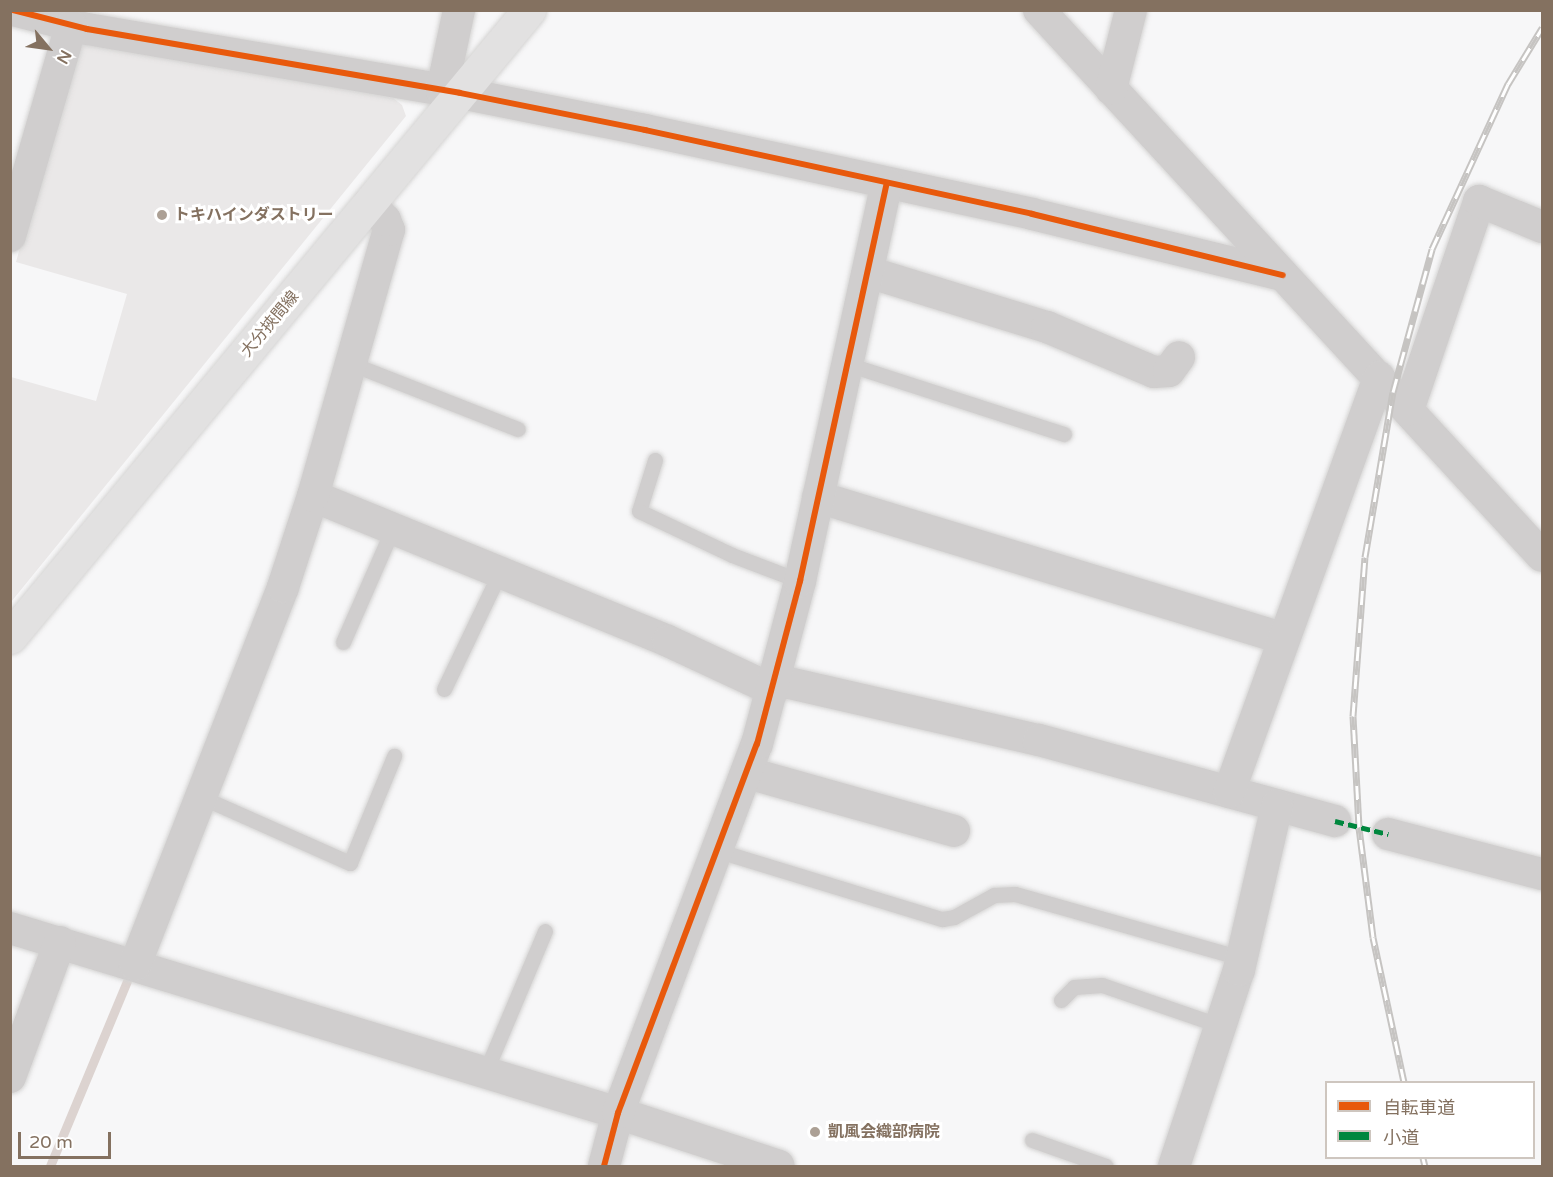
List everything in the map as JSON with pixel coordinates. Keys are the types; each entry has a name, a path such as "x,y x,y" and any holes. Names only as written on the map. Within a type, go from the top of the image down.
{"main road":[{"name":"大分挾間線","path":"10,637 369,203 451,92 529,10"}],"street":[{"path":"13,10 71,26 451,92 887,183 1283,275"},
{"path":"451,92 459,10"},
{"path":"1039,10 1380,377 1542,556"},
{"path":"1111,89 1131,10"},
{"path":"10,236 71,26"},
{"path":"604,1167 618,1113 748,773 774,685 800,580 887,183"},
{"path":"1408,410 1479,201 1539,216"},
{"path":"135,966 283,587 313,496 388,230 385,220 369,203"},
{"path":"868,272 1047,327 1154,372 1169,371 1179,357"},
{"path":"1229,792 1380,377"},
{"path":"313,496 774,685 994,729 1335,821"},
{"path":"818,497 1271,635"},
{"path":"748,773 954,831"},
{"path":"1174,1167 1241,958 1277,805"},
{"path":"1388,834 1542,874"},
{"path":"10,928 618,1113 779,1167"},
{"path":"10,1077 60,942"}],"lane":[{"path":"352,364 518,429"},
{"path":"847,364 1064,434"},
{"path":"655,460 639,511 732,555 800,580"},
{"path":"343,642 393,528"},
{"path":"444,689 500,572"},
{"path":"201,796 350,863 394,756"},
{"path":"719,851 942,918 954,917 994,895 1015,894 1241,958"},
{"path":"485,1073 545,931"},
{"path":"1061,1000 1074,987 1102,985 1221,1026"},
{"path":"1032,1140 1106,1167"}],"shaded area":[{"path":"94,43 393,98 402,105 406,116 11,602 11,377 96,401 127,294 16,262 74,57 81,46"}],"waterway":[{"path":"50,1166 127,981"}],"railway":[{"path":"1404,1081 1373,937 1359,827 1353,716 1365,557 1393,392 1432,249 1508,84 1542,28"},
{"path":"1423,1159 1425,1166"}],"marked path":[{"path":"1335,821 1388,834"}],"cycle path":[{"path":"13,10 87,29 460,93 645,130 1032,214 1283,275"},
{"path":"604,1166 618,1113 757,744 800,581 887,183"}],"place":[{"name":"トキハインダストリー","path":"162,215"},
{"name":"凱風会織部病院","path":"815,1132"}]}
